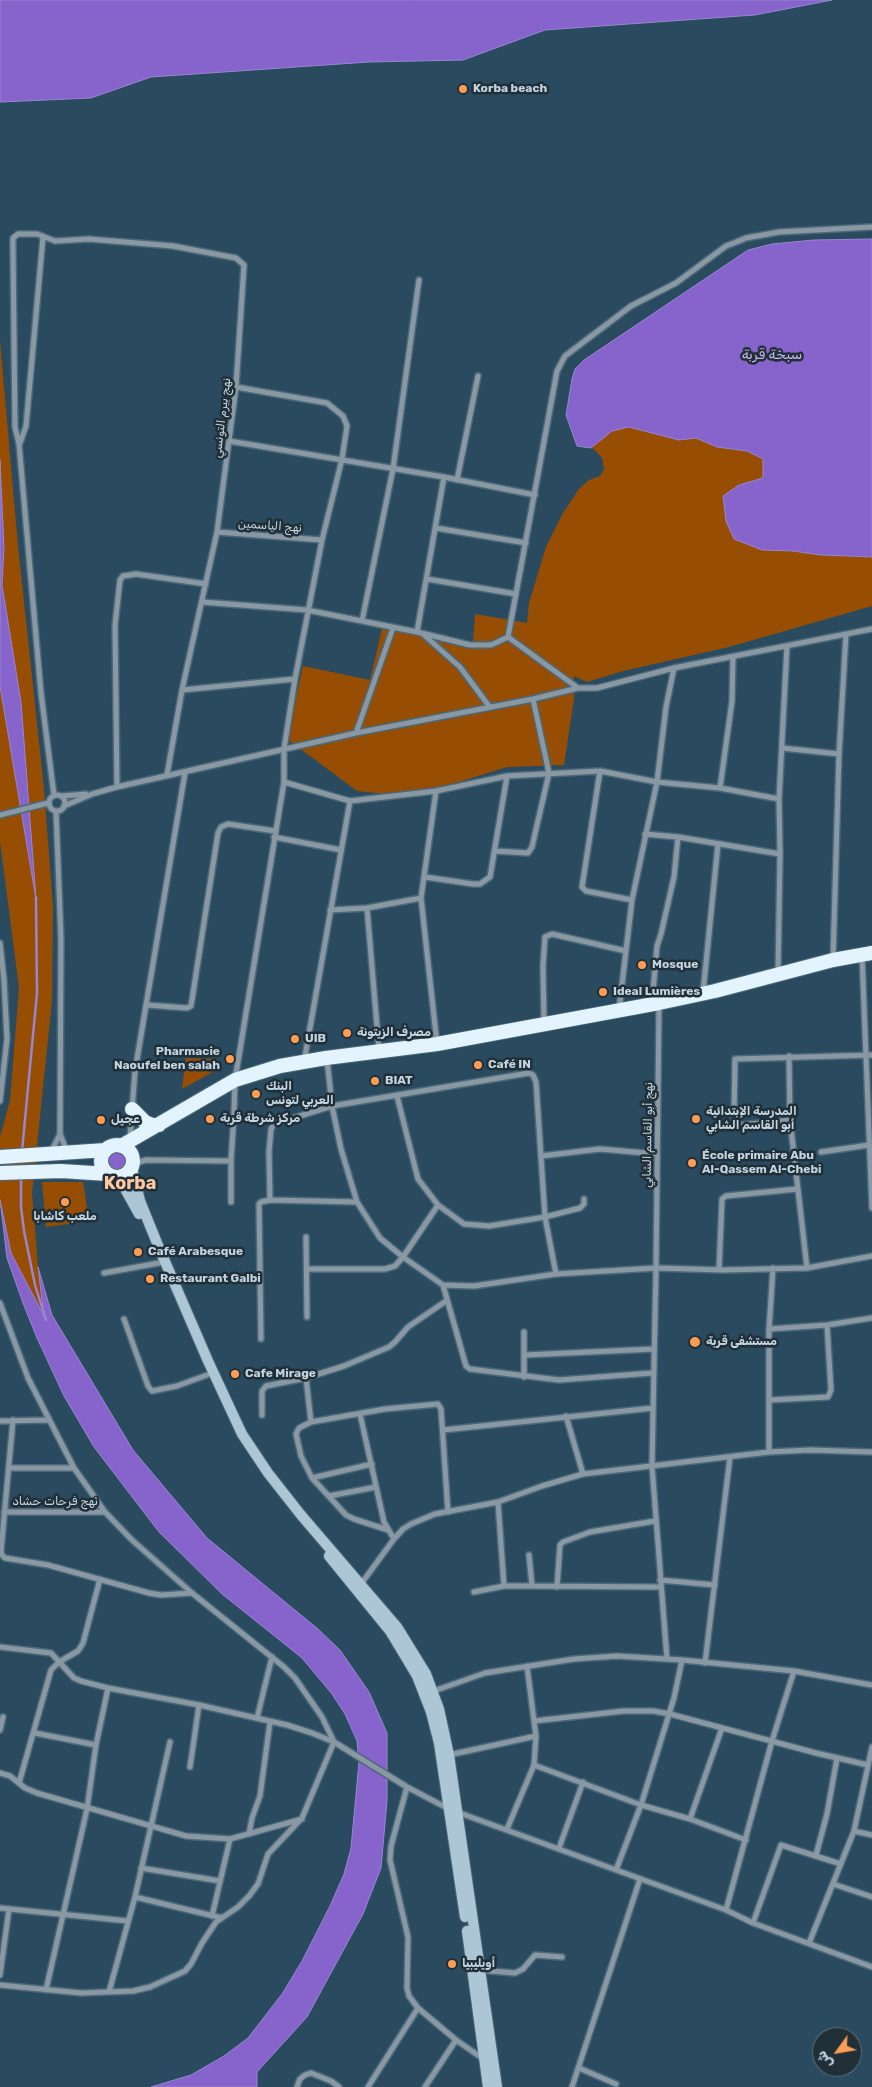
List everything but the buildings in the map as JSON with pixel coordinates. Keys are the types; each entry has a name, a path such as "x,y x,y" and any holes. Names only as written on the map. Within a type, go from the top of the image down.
{"highway":[{"path":"109,1175 103,1170 101,1161 106,1150 111,1146 125,1143 155,1128 235,1080 280,1066 326,1058 437,1044 656,1004 703,994 832,960 867,954"},
{"path":"132,1109 145,1122 155,1128"},
{"path":"0,1173 43,1171 122,1176 155,1128"},
{"path":"125,1143 132,1164"},
{"path":"0,1158 106,1150"}],"main road":[{"path":"132,1164 140,1201 157,1243 242,1434 256,1457 359,1587 395,1638 441,1717 449,1755 453,1811 490,2087"},
{"path":"109,1175 124,1187 138,1210 208,1375 238,1437 251,1459 359,1587"},
{"path":"428,1693 453,1811 480,1970 490,2087"}],"street":[{"path":"508,637 558,371 569,352 631,306 676,283 726,246 746,238 779,232 872,227"},
{"path":"19,444 26,426 43,237 33,234 18,234 13,238 14,427 19,444 41,693 54,795"},
{"name":"نهج بيرم التونسي","path":"43,237 55,241 89,239 173,246 218,253 241,260 244,269 236,387 217,532 182,690 167,775"},
{"path":"362,621 393,469 419,280"},
{"path":"457,480 478,376"},
{"path":"231,1202 235,1080 284,782 284,749 307,610 342,459 347,426 343,416 335,407 327,403 236,387"},
{"path":"230,441 444,477 535,496"},
{"path":"420,632 444,477"},
{"path":"436,528 526,543"},
{"name":"نهج الياسمين","path":"217,532 322,540"},
{"path":"117,787 115,625 120,580 123,576 136,574 206,584"},
{"path":"427,579 516,594"},
{"path":"202,602 307,610 481,646 491,645 508,637"},
{"path":"356,733 393,628"},
{"path":"46,804 52,810 61,810 64,806 92,794 167,775 184,773 356,733 578,688 597,688 674,668 872,629"},
{"path":"420,632 460,667 489,706"},
{"path":"832,960 839,754 846,634"},
{"path":"508,637 578,688"},
{"path":"778,974 779,799 787,646"},
{"path":"720,788 732,701 733,657"},
{"path":"619,1011 632,900 657,782 666,707 674,668"},
{"path":"182,690 295,679"},
{"path":"495,851 530,852 549,773 533,698"},
{"path":"782,748 839,754"},
{"path":"284,782 350,801 436,791 507,776 600,771 657,782 720,788 779,799"},
{"path":"600,771 582,887 586,891 632,900"},
{"path":"125,1143 132,1109 135,1071 184,773"},
{"path":"424,877 480,884 490,877 507,776"},
{"path":"436,791 421,898 437,1044"},
{"path":"0,815 46,804 54,795 92,794"},
{"path":"62,796 64,806"},
{"path":"304,1062 350,801"},
{"path":"56,811 61,939 60,1134 68,1153"},
{"path":"147,1005 187,1008 191,1006 218,833 221,827 228,824 275,831"},
{"path":"645,834 678,837 780,854"},
{"path":"274,837 341,850"},
{"name":"نهج أبو القاسم الشابي","path":"667,1659 652,1466 657,1154 656,946 662,934 674,877 678,837"},
{"path":"703,994 718,844"},
{"path":"330,910 367,908 421,898"},
{"path":"367,908 379,1052"},
{"path":"544,1025 545,937 552,934 626,951"},
{"path":"0,943 7,1039 0,1101"},
{"path":"867,954 866,1055 872,1208"},
{"path":"790,1120 741,1125 735,1122 735,1059 872,1054"},
{"path":"789,1056 790,1120 806,1268"},
{"path":"326,1058 332,1106 341,1149 357,1202 380,1238 443,1285 484,1285 556,1274 656,1268 719,1270 806,1268 872,1256"},
{"path":"270,1200 270,1129 274,1124 332,1106 529,1073 533,1075 536,1082 545,1217 556,1274"},
{"path":"396,1096 418,1179 438,1204 464,1224 475,1226 545,1217 580,1208 584,1204 584,1199"},
{"path":"48,1154 60,1134"},
{"path":"821,1152 869,1145"},
{"path":"541,1156 600,1149 657,1154"},
{"path":"132,1164 146,1160 231,1161"},
{"path":"719,1270 722,1199 726,1196 797,1189"},
{"path":"261,1339 259,1204 270,1200 357,1202"},
{"path":"307,1269 385,1269 396,1266 404,1257 438,1204"},
{"path":"306,1237 308,1317"},
{"path":"104,1273 159,1263"},
{"path":"769,1452 769,1329 773,1268"},
{"path":"443,1285 468,1368 524,1376 575,1380 652,1373"},
{"path":"262,1415 263,1388 306,1378 344,1366 388,1347 408,1327 446,1300"},
{"path":"0,1303 28,1378 49,1420 74,1468 105,1512 132,1540 192,1593 272,1657 295,1678 322,1717 334,1742 302,1818 268,1854 258,1884 250,1896 238,1908 212,1927 195,1958 185,1971 150,1988 133,1991 81,1993 0,1985"},
{"path":"769,1329 827,1325 872,1318"},
{"path":"124,1319 148,1386 152,1391 177,1386 208,1375"},
{"path":"770,1400 828,1397 831,1390 827,1325"},
{"path":"524,1332 524,1376"},
{"path":"525,1354 654,1349"},
{"path":"306,1378 311,1422"},
{"path":"388,1530 354,1520 312,1478 301,1456 296,1434 299,1428 311,1422 385,1408 438,1404 441,1409 443,1430 448,1512"},
{"path":"443,1430 653,1408"},
{"path":"360,1414 384,1522 394,1539"},
{"path":"566,1416 582,1474"},
{"path":"13,1420 1,1551 5,1558 48,1565 161,1594 192,1593"},
{"path":"0,1421 49,1420"},
{"path":"359,1587 394,1539 403,1529 411,1524 435,1514 498,1502 582,1474 769,1452 810,1450 872,1452"},
{"path":"705,1663 730,1457"},
{"path":"312,1478 372,1464"},
{"path":"9,1468 74,1468"},
{"path":"329,1496 376,1487"},
{"path":"498,1502 504,1586"},
{"name":"نهج فرحات حشاد","path":"4,1512 105,1512"},
{"path":"557,1587 560,1545 563,1542 590,1532 655,1521"},
{"path":"529,1555 532,1586"},
{"path":"19,1783 35,1734 52,1670 59,1662 78,1651 83,1643 100,1579"},
{"path":"660,1580 715,1585"},
{"path":"474,1592 504,1586 660,1587"},
{"path":"0,1647 46,1652 59,1662 74,1678 108,1688 198,1704 257,1718 293,1727 334,1742 396,1781 453,1811 726,1910 753,1923 872,1967"},
{"path":"428,1693 485,1673 574,1659 617,1656 682,1660 794,1671 872,1684"},
{"path":"257,1718 272,1657"},
{"path":"616,1870 641,1805 670,1714 682,1660"},
{"path":"507,1829 534,1765 536,1736 527,1666"},
{"path":"726,1910 772,1741 794,1671"},
{"path":"46,1990 87,1808 96,1745 108,1688"},
{"path":"190,1767 198,1704"},
{"path":"534,1721 639,1711 670,1714 868,1765"},
{"path":"0,1730 3,1717"},
{"path":"249,1834 252,1818 260,1796 270,1722"},
{"path":"690,1819 722,1728"},
{"path":"35,1734 96,1745"},
{"path":"449,1755 536,1736"},
{"path":"109,1992 136,1897 150,1826 170,1742"},
{"path":"809,1943 854,1831 872,1747"},
{"path":"816,1855 827,1814 837,1758"},
{"path":"534,1765 641,1805 690,1819 746,1840"},
{"path":"0,1773 10,1776 37,1794 186,1836 230,1839 302,1818"},
{"path":"866,1779 872,1780"},
{"path":"559,1848 583,1782"},
{"path":"407,1787 391,1846 390,1860 408,1938 407,1988 409,1996 418,2008 456,2040 485,2060"},
{"path":"854,1831 872,1834"},
{"path":"212,1916 230,1839"},
{"path":"753,1923 780,1847 783,1845 841,1864"},
{"path":"141,1868 220,1881"},
{"path":"572,2087 640,1879"},
{"path":"833,1884 872,1897"},
{"path":"136,1897 222,1918"},
{"path":"0,1908 128,1921"},
{"path":"0,1975 9,1909"},
{"path":"480,1970 515,1973 523,1969 535,1955 562,1957"},
{"path":"368,2087 418,2008"},
{"path":"425,2087 456,2040"},
{"path":"579,2068 616,2084"},
{"path":"297,2087 300,2079 311,2073 331,2081 338,2087"}],"shaded area":[{"path":"0,341 18,546 44,789 53,907 52,1001 32,1193 38,1267 45,1318 11,1253 0,1200 0,1137 10,1100 19,988 0,841 0,686 35,891 21,702 2,585 4,548 0,460"},
{"path":"629,427 678,440 696,438 717,447 747,451 763,459 763,478 739,485 793,551 821,555 872,557 872,606 729,647 623,671 587,682 574,676 574,698 564,765 507,767 440,788 386,794 357,791 287,739 303,666 370,680 382,629 473,643 475,614 527,623 529,603 546,547 563,513 579,489 589,480 600,476 604,469 602,458 591,448 612,431"},
{"path":"186,1058 218,1059 218,1069 182,1089"},
{"name":"ملعب كاشابا","path":"42,1182 83,1182 89,1221 46,1227"}],"water":[{"path":"0,0 832,0 755,15 545,30 463,60 369,62 151,77 91,98 0,102"},
{"name":"سبخة قربة","path":"872,239 872,557 762,550 734,539 726,521 723,496 739,485 763,478 763,459 747,451 717,447 696,438 679,440 629,427 612,431 591,448 577,446 566,415 575,369 584,360 748,250 772,244 814,240"},
{"path":"0,460 4,548 2,585 21,702 36,899 0,686"},
{"path":"111,1150 121,1150 128,1157 128,1167 121,1174 111,1174 104,1167 104,1157"},
{"path":"0,1200 11,1253 44,1316 38,1267 52,1315 133,1450 207,1538 318,1629 340,1650 369,1692 387,1733 387,1801 381,1868 363,1914 307,2017 257,2072 257,2087 151,2087 191,2075 224,2056 248,2038 282,1994 302,1961 344,1874 351,1848 359,1762 357,1741 345,1714 332,1694 302,1658 222,1594 159,1532 94,1447 64,1396 23,1303 7,1258"}],"waterway":[{"path":"22,1151 37,993 36,897"},
{"path":"21,1176 21,1207 24,1231 35,1285 46,1320"}],"place":[{"name":"Korba beach","path":"463,89"},
{"name":"Mosque","path":"642,965"},
{"name":"Ideal Lumières","path":"603,992"},
{"name":"مصرف الزيتونة","path":"347,1033"},
{"name":"UIB","path":"295,1039"},
{"name":"Pharmacie Naoufel ben salah","path":"230,1059"},
{"name":"Café IN","path":"478,1065"},
{"name":"BIAT","path":"375,1081"},
{"name":"البنك العربي لتونس","path":"256,1094"},
{"name":"مركز شرطة قربة","path":"210,1119"},
{"name":"المدرسة الإبتدائية أبو القاسم الشابي","path":"696,1119"},
{"name":"عجيل","path":"101,1120"},
{"name":"École primaire Abu Al-Qassem Al-Chebi","path":"692,1163"},
{"name":"ملعب كاشابا","path":"65,1202"},
{"name":"Café Arabesque","path":"138,1252"},
{"name":"Restaurant Galbi","path":"150,1279"},
{"name":"مستشفى قربة","path":"695,1342"},
{"name":"Cafe Mirage","path":"235,1374"},
{"name":"أويليبيا","path":"452,1964"}],"district":[{"name":"Korba","path":"130,1184"}]}
